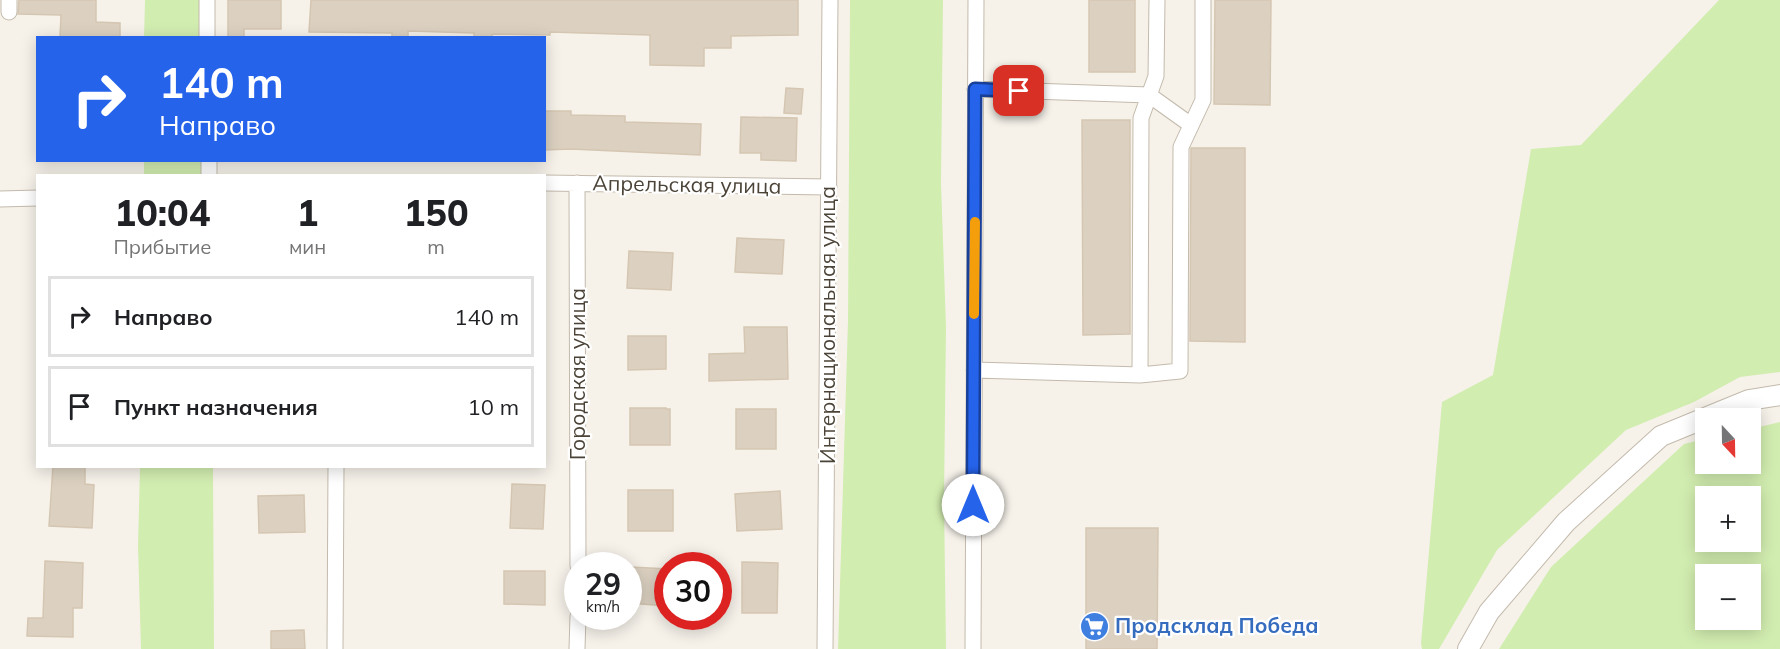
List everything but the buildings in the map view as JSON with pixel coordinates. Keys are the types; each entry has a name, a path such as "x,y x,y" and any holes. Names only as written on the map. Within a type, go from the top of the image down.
{"street":[{"path":"207,0 207,36"},
{"name":"Интернациональная улица","path":"825,649 830,0"},
{"path":"973,649 976,0"},
{"path":"1140,375 1141,118 1156,76 1157,0"},
{"path":"974,370 1140,375 1180,371 1180,147 1203,100 1203,0"},
{"path":"975,89 1149,95 1191,125"},
{"name":"Апрельская улица","path":"546,183 829,187"},
{"name":"Городская улица","path":"577,183 578,552"},
{"path":"0,199 36,198"},
{"path":"1468,649 1488,612 1566,522 1661,436 1749,400 1780,395"},
{"path":"336,468 336,649"},
{"path":"577,649 578,630"}],"green space":[{"path":"145,0 214,0 214,36 144,36"},
{"path":"850,0 943,0 941,183 946,327 944,499 946,649 838,649 848,321"},
{"path":"1719,0 1780,0 1780,372 1740,377 1694,402 1626,430 1497,550 1439,649 1422,649 1442,402 1493,375 1531,149 1581,145"},
{"path":"144,162 217,162 217,174 144,174"},
{"path":"1780,422 1780,649 1499,649 1551,567 1684,444 1695,441 1695,474 1761,474 1761,427"},
{"path":"140,468 213,468 214,649 141,649 138,546"}],"slow traffic":[{"path":"974,314 975,222"}],"place":[{"name":"Продсклад Победа","path":"1094,626"}],"route":[{"path":"973,505 975,89 1019,91"}]}
